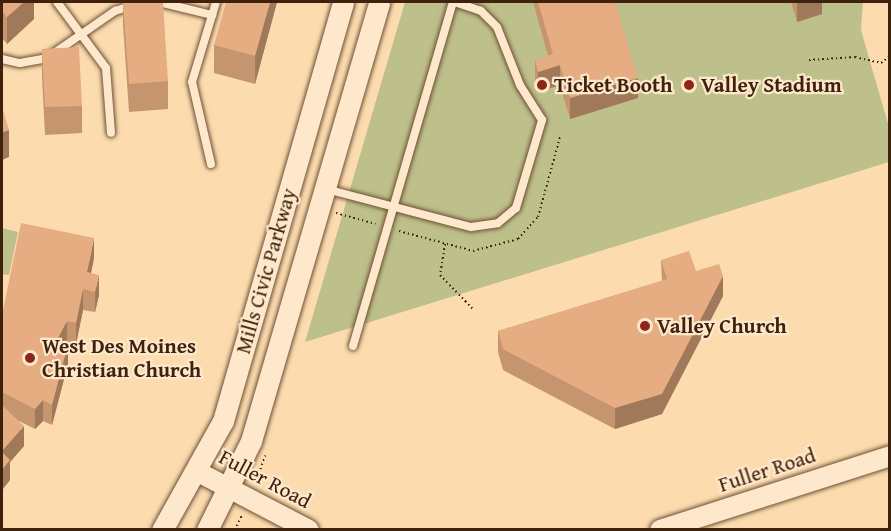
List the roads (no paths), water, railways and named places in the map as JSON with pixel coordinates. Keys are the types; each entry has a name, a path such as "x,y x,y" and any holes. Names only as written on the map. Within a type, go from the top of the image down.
{"main road":[{"name":"Mills Civic Parkway","path":"162,530 198,472 223,421 343,2"},
{"name":"Mills Civic Parkway","path":"207,530 232,487 251,441 379,2"}],"street":[{"name":"Fuller Road","path":"660,530 890,456"},
{"name":"Fuller Road","path":"198,472 232,487 309,530"}],"lane":[{"path":"57,2 106,68 111,133"},
{"path":"2,59 40,60 115,11 143,2"},
{"path":"159,2 212,15"},
{"path":"211,164 192,89 216,2"},
{"path":"324,188 394,207 471,227 498,223 519,200 542,127 497,27 481,11 454,2 394,207 353,346"}],"place":[{"name":"Ticket Booth","path":"542,85"},
{"name":"Valley Stadium","path":"689,85"},
{"name":"Valley Church","path":"645,326"},
{"name":"West Des Moines Christian Church","path":"30,358"}]}
